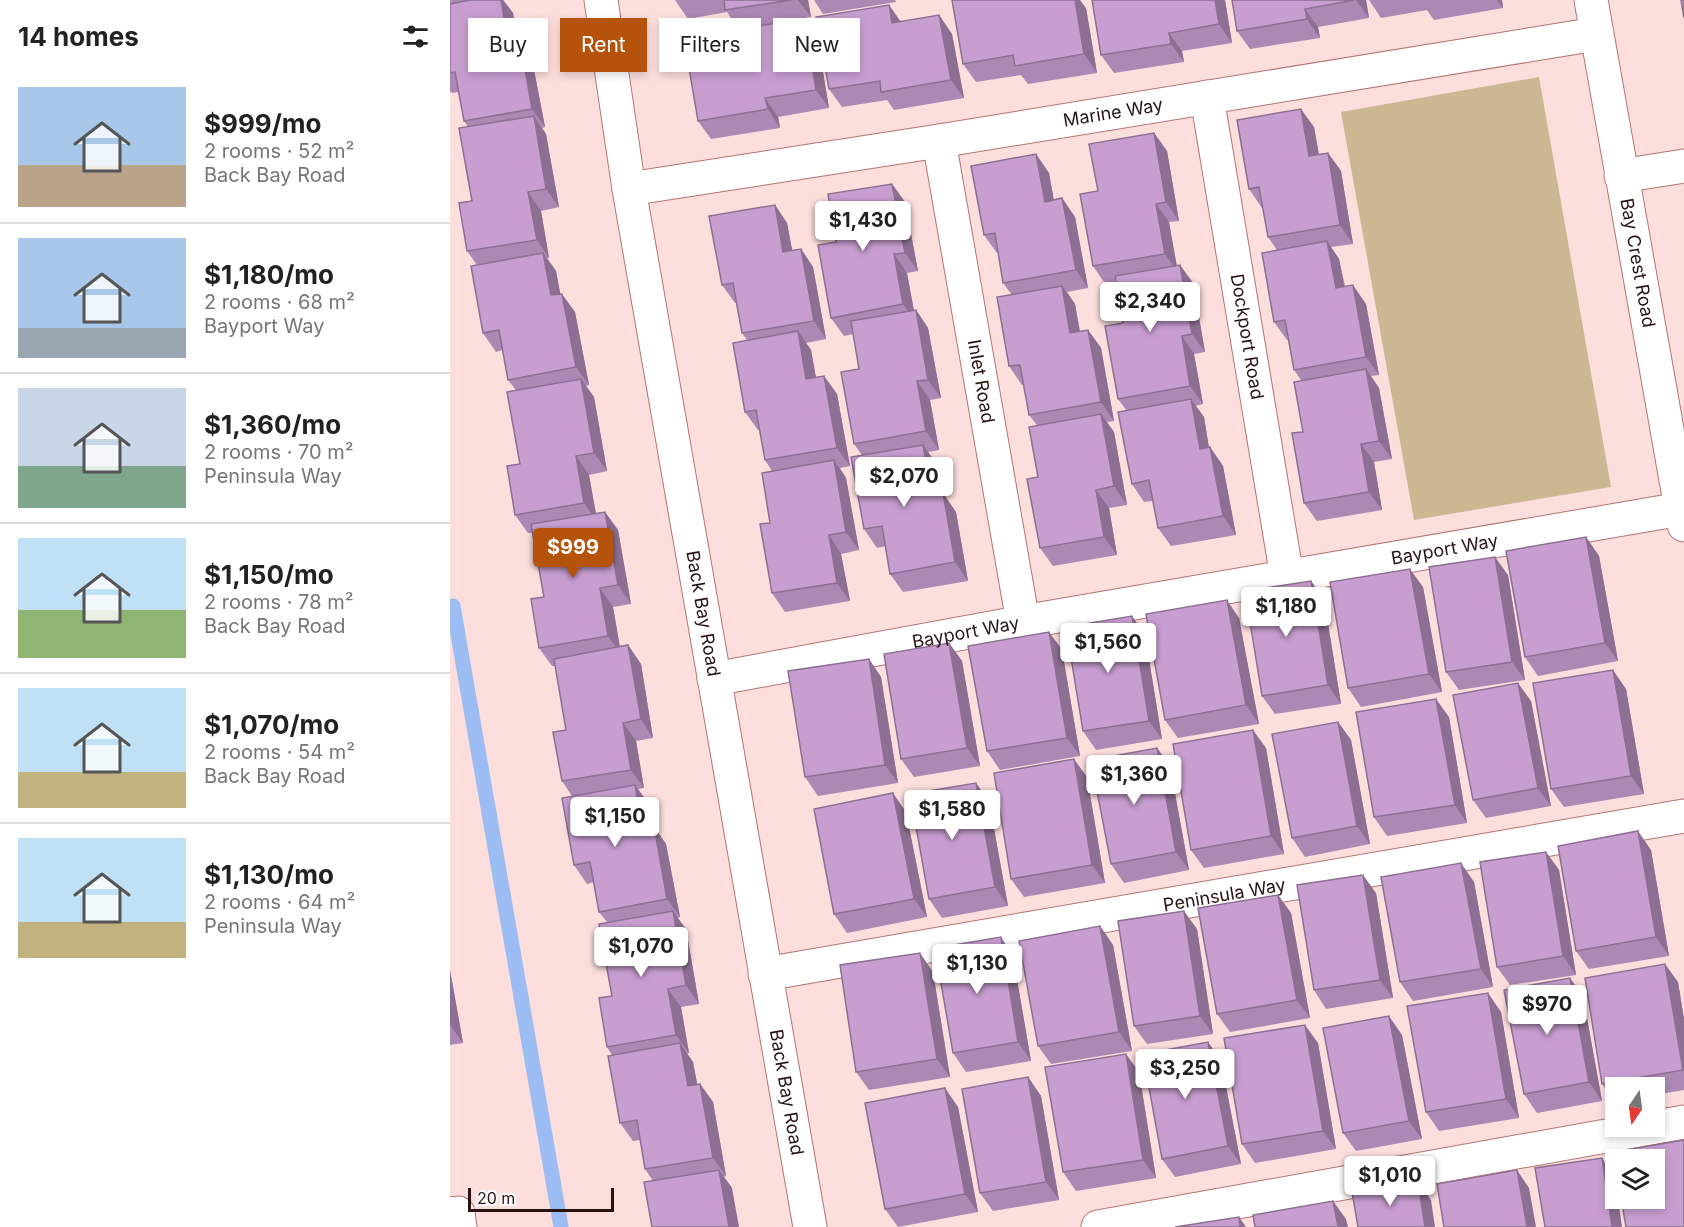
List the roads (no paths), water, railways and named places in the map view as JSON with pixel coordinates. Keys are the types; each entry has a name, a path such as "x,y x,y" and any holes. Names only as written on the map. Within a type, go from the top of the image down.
{"street":[{"name":"Back Bay Road","path":"602,0 629,189 810,1227"},
{"name":"Bay Crest Road","path":"1591,0 1621,177 1676,431 1682,517"},
{"name":"Marine Way","path":"629,189 1596,34"},
{"name":"Dockport Road","path":"1207,97 1287,577"},
{"name":"Inlet Road","path":"939,141 1023,622"},
{"path":"1621,177 1684,166"},
{"name":"Bayport Way","path":"714,679 1023,622 1287,577 1682,517"},
{"name":"Peninsula Way","path":"765,974 1684,816"},
{"path":"1098,1227 1684,1122"},
{"path":"450,1214 458,1213 460,1227"}],"waterway":[{"path":"453,606 561,1227"}]}
